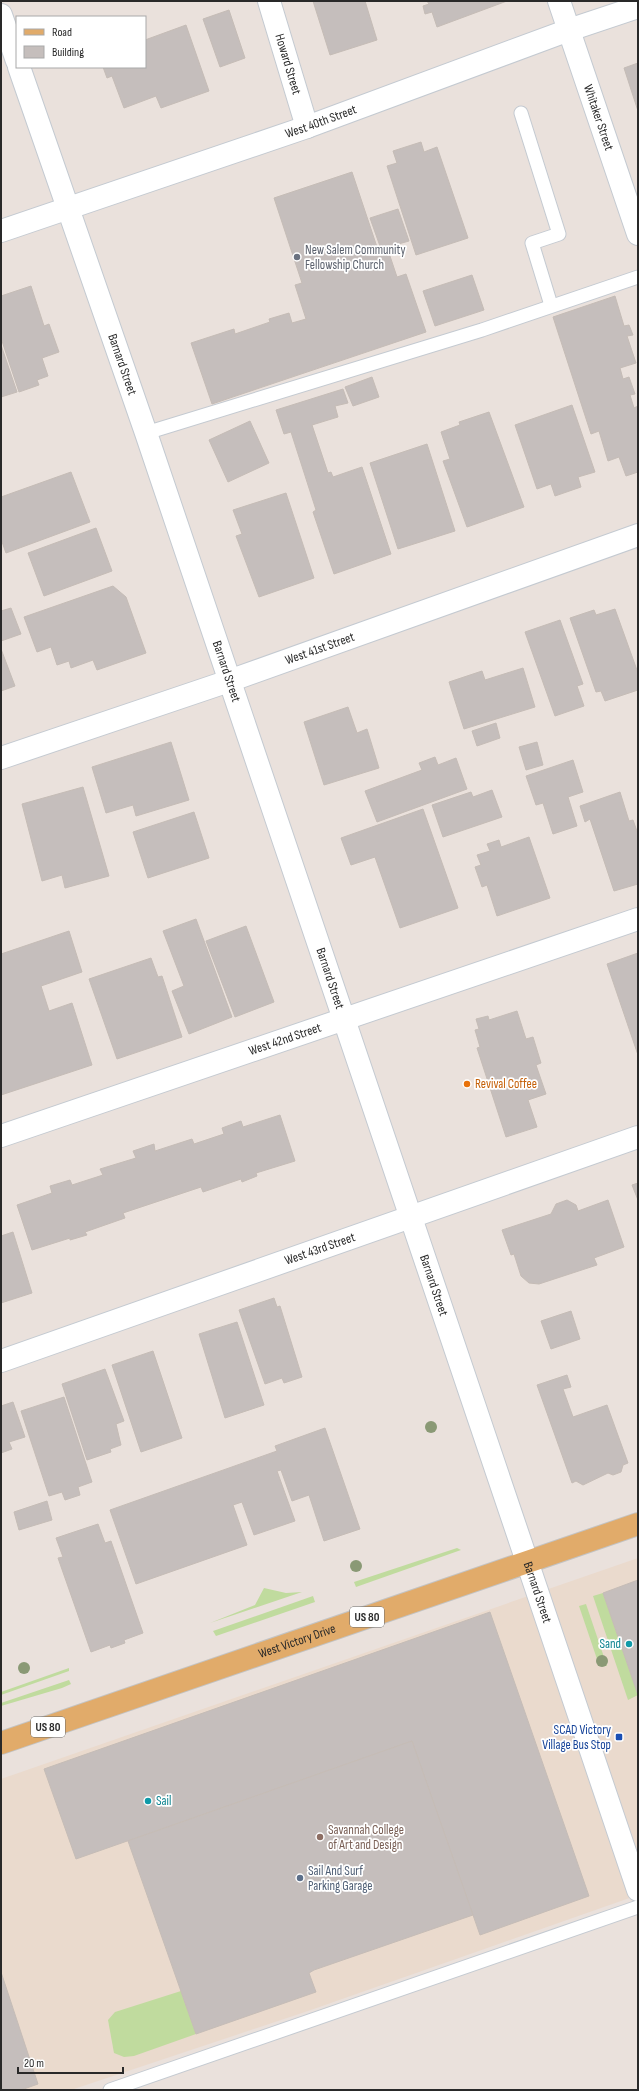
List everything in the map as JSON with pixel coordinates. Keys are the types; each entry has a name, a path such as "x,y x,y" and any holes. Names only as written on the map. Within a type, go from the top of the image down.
{"main road":[{"name":"West Victory Drive","path":"1,1743 638,1524"}],"street":[{"name":"Howard Street","path":"269,1 307,127"},
{"name":"Whitaker Street","path":"560,1 638,234"},
{"name":"West 40th Street","path":"1,231 307,127 569,30 638,7"},
{"path":"1,16 16,58"},
{"name":"Barnard Street","path":"19,68 146,433 638,1890"},
{"name":"West 41st Street","path":"1,758 229,681 638,535"},
{"name":"West 42nd Street","path":"1,1136 638,919"},
{"name":"West 43rd Street","path":"1,1361 638,1137"}],"lane":[{"path":"521,113 559,234 532,243 551,305"},
{"path":"146,433 482,330 551,305 638,277"},
{"path":"110,2090 638,1907"}],"shaded area":[{"name":"Savannah College of Art and Design","path":"638,1558 638,1895 308,2011 71,2090 1,2090 1,1779"}],"green space":[{"path":"457,1548 461,1550 356,1587 354,1582"},
{"path":"264,1588 286,1593 302,1592 210,1623 255,1605"},
{"path":"603,1593 638,1695 628,1700 593,1596"},
{"path":"313,1596 315,1602 216,1636 213,1631"},
{"path":"586,1604 607,1666 601,1666 598,1662 579,1606"},
{"path":"69,1668 69,1671 1,1695 1,1692"},
{"path":"69,1680 71,1684 62,1688 1,1706 1,1703"},
{"path":"181,1991 196,2034 134,2056 124,2057 114,2053 108,2020 115,2012"}],"building":[{"path":"313,1 365,1 377,40 330,55"},
{"path":"427,1 507,1 437,27 432,12 425,14 423,6 429,4"},
{"path":"229,10 245,58 220,67 203,19"},
{"path":"186,25 209,91 161,108 156,96 124,108 112,76 107,78 103,68 146,68 146,40"},
{"path":"638,63 638,111 624,68"},
{"path":"421,142 424,152 437,147 468,238 416,255 387,166 397,163 393,151"},
{"path":"352,172 380,256 389,253 397,277 406,274 426,332 212,404 191,343 234,329 235,334 270,322 269,319 289,313 292,323 306,319 295,285 302,283 274,198"},
{"path":"398,209 409,241 381,249 370,218"},
{"path":"472,275 484,310 435,326 423,291"},
{"path":"31,286 44,326 49,324 59,352 42,358 48,376 37,380 39,385 19,392 1,338 1,296"},
{"path":"615,296 624,326 629,325 633,335 627,336 636,363 620,368 623,379 629,377 635,394 630,395 634,408 638,406 638,472 626,476 619,457 608,461 599,431 591,434 553,317"},
{"path":"1,345 17,392 1,397"},
{"path":"372,377 379,397 353,406 345,387"},
{"path":"343,389 348,403 335,406 338,417 312,425 328,473 331,472 333,477 362,467 391,554 334,574 313,512 316,510 291,432 284,434 276,410"},
{"path":"572,405 595,472 578,477 581,487 555,496 551,484 537,489 515,425"},
{"path":"489,412 524,507 467,527 443,461 450,459 441,432 460,425 459,422"},
{"path":"250,421 269,463 228,482 209,440"},
{"path":"427,444 455,531 398,549 370,463"},
{"path":"71,472 90,522 6,553 1,539 1,497"},
{"path":"286,493 314,578 259,597 236,536 242,534 233,510"},
{"path":"96,528 112,571 44,596 28,553"},
{"path":"113,586 126,597 146,653 97,670 93,660 71,668 69,661 57,665 51,647 37,652 24,617"},
{"path":"11,608 21,634 1,641 1,611"},
{"path":"615,609 638,673 638,690 605,701 601,691 596,692 570,618 594,610 596,615"},
{"path":"560,620 583,684 577,686 584,706 555,716 525,632"},
{"path":"1,649 15,686 1,691"},
{"path":"523,668 535,707 464,729 449,682 482,671 485,680"},
{"path":"348,707 357,733 367,729 379,768 324,785 304,722"},
{"path":"496,723 500,738 477,746 472,731"},
{"path":"171,742 189,800 136,816 133,805 106,813 92,767"},
{"path":"537,742 543,765 526,770 519,747"},
{"path":"435,757 438,765 456,758 467,789 377,822 365,791 422,770 419,763"},
{"path":"573,760 583,792 568,797 577,826 553,834 543,803 536,805 526,776"},
{"path":"83,787 109,876 65,888 62,875 42,881 22,804"},
{"path":"492,790 502,817 443,837 432,805 471,792 473,797"},
{"path":"620,792 629,821 633,820 638,834 638,884 614,891 590,819 585,822 580,806"},
{"path":"423,809 458,908 400,928 375,857 351,865 341,838"},
{"path":"194,812 209,858 148,878 133,832"},
{"path":"529,837 550,898 497,916 487,885 482,887 475,867 481,865 477,855 490,851 487,844 499,840 501,847"},
{"path":"196,919 232,1017 189,1034 172,991 184,986 163,931"},
{"path":"246,926 274,1002 235,1017 206,941"},
{"path":"69,931 82,972 41,986 49,1011 72,1003 92,1065 1,1095 1,954"},
{"path":"638,953 638,1055 607,964"},
{"path":"151,958 158,977 162,976 182,1037 117,1059 89,979"},
{"path":"517,1011 526,1039 533,1037 541,1063 536,1065 546,1094 528,1100 537,1127 506,1137 477,1048 480,1047 475,1030 479,1029 476,1019 488,1016 489,1020"},
{"path":"280,1115 295,1161 256,1173 257,1176 242,1182 241,1179 203,1192 201,1187 123,1213 125,1218 85,1232 87,1235 70,1240 70,1238 32,1250 17,1205 52,1193 50,1186 70,1180 72,1185 103,1175 100,1169 136,1158 133,1151 154,1144 155,1151 192,1139 194,1144 224,1134 222,1128 241,1121 243,1127"},
{"path":"638,1183 638,1200 632,1185"},
{"path":"567,1200 576,1205 578,1211 608,1200 624,1247 594,1258 597,1265 539,1284 529,1283 521,1276 514,1254 511,1255 502,1230 551,1214 556,1204"},
{"path":"13,1232 32,1293 1,1303 1,1236"},
{"path":"274,1298 277,1307 280,1306 302,1377 284,1383 282,1378 265,1384 239,1310"},
{"path":"571,1311 580,1339 551,1349 541,1321"},
{"path":"237,1322 264,1405 225,1418 199,1334"},
{"path":"153,1351 182,1438 141,1452 112,1365"},
{"path":"105,1369 124,1421 116,1424 121,1445 110,1449 111,1452 87,1460 62,1384"},
{"path":"567,1375 571,1387 563,1389 573,1417 607,1405 628,1463 623,1465 621,1472 613,1475 608,1473 583,1485 576,1481 572,1483 537,1385"},
{"path":"64,1397 92,1482 78,1487 80,1495 65,1500 62,1492 49,1496 21,1411"},
{"path":"13,1402 25,1437 9,1442 12,1449 1,1453 1,1406"},
{"path":"325,1428 360,1529 324,1541 309,1495 292,1501 281,1470 277,1471 295,1521 254,1535 242,1502 233,1505 247,1545 136,1584 110,1510 277,1451 275,1446"},
{"path":"47,1501 52,1520 19,1530 14,1512"},
{"path":"98,1524 105,1543 111,1541 143,1633 124,1640 125,1643 111,1648 110,1645 91,1652 58,1558 63,1557 56,1538"},
{"name":"Sand","path":"638,1580 638,1695 603,1593"},
{"name":"Sail","path":"490,1612 589,1896 480,1935 412,1741 76,1859 44,1769"},
{"name":"Sail And Surf Parking Garage","path":"412,1741 473,1915 314,1970 309,1973 316,1992 196,2034 128,1841"},
{"path":"1,1972 38,2084 21,2090 1,2090"}],"place":[{"name":"New Salem Community Fellowship Church","path":"297,257"},
{"name":"Revival Coffee","path":"467,1084"},
{"name":"Sand","path":"629,1644"},
{"name":"SCAD Victory Village Bus Stop","path":"619,1737"},
{"name":"Sail","path":"148,1801"},
{"name":"Savannah College of Art and Design","path":"320,1837"},
{"name":"Sail And Surf Parking Garage","path":"300,1878"}]}
